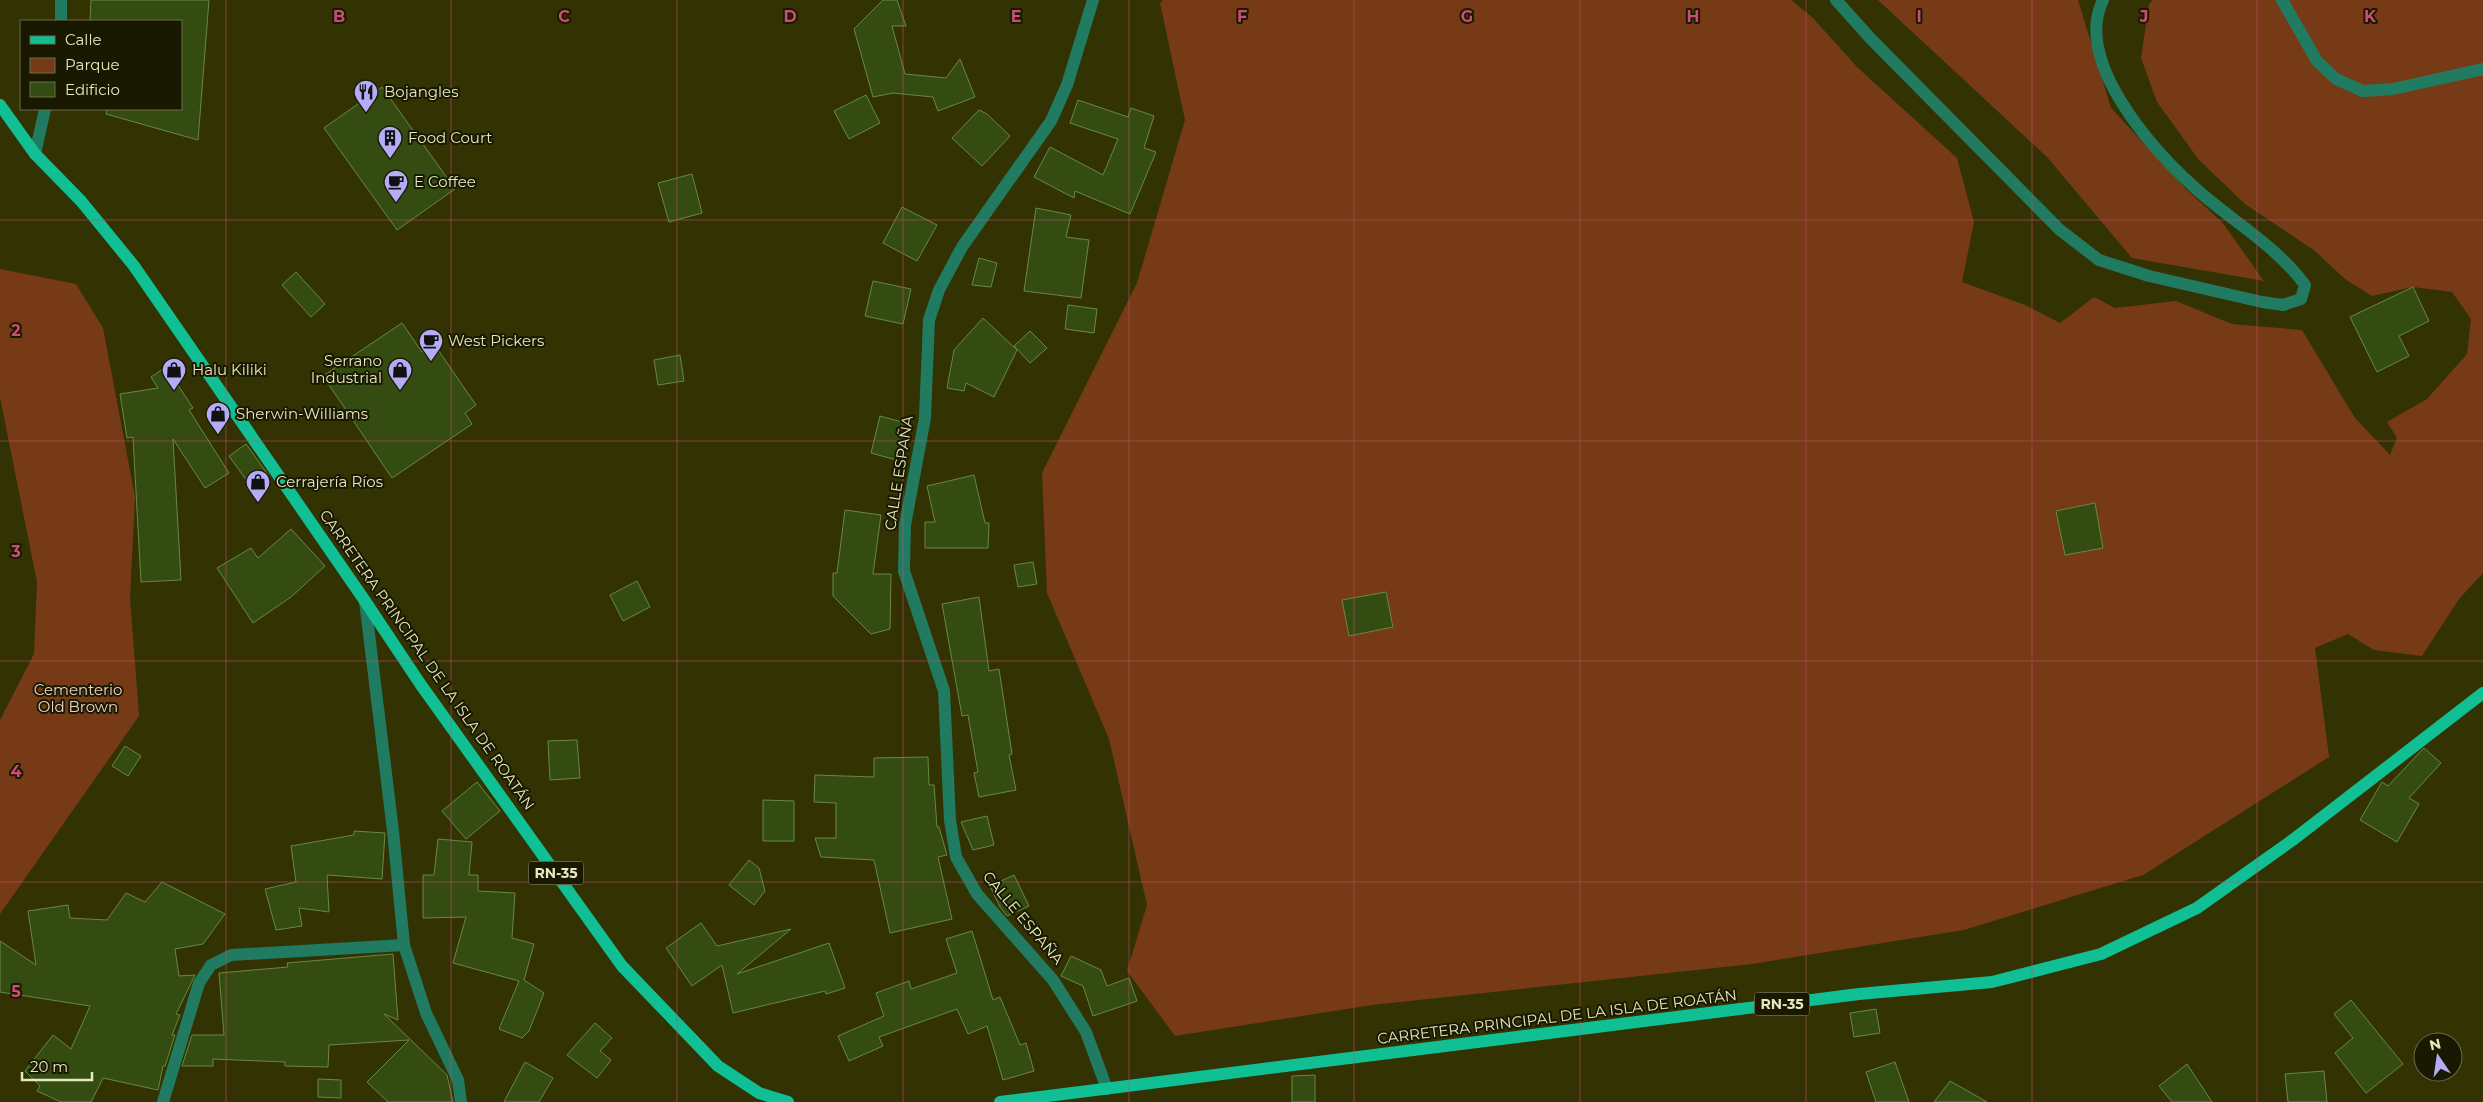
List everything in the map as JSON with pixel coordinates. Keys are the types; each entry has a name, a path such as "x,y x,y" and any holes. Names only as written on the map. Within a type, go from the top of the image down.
{"main road":[{"name":"CARRETERA PRINCIPAL DE LA ISLA DE ROATÁN","path":"0,105 35,154 81,201 134,266 421,685 622,966 718,1066 760,1093 788,1102"},
{"name":"CARRETERA PRINCIPAL DE LA ISLA DE ROATÁN","path":"1000,1102 1859,994 1992,982 2102,954 2198,908 2294,839 2483,693"}],"street":[{"path":"61,0 61,20"},
{"name":"CALLE ESPAÑA","path":"1093,0 1067,85 1051,122 962,247 939,290 929,320 925,418 904,524 904,571 944,691 950,820 956,857 978,894 1053,980 1086,1032 1107,1089"},
{"path":"1836,0 1871,39 2060,230 2099,260 2149,276 2262,302 2283,306 2301,299 2305,285 2292,267 2194,187 2145,134 2116,93 2097,49 2098,10 2103,0"},
{"path":"2282,0 2317,61 2336,79 2363,91 2393,89 2483,69"},
{"path":"35,154 45,110"},
{"path":"365,601 393,831 404,945 426,1013 458,1080 461,1102"},
{"path":"163,1102 198,983 211,965 231,955 404,945"}],"green space":[{"path":"1163,0 1791,0 1813,18 1857,67 1957,158 1974,222 1962,282 2025,305 2060,323 2094,297 2115,308 2176,301 2232,324 2302,330 2355,418 2390,455 2397,438 2387,422 2427,399 2467,354 2471,319 2452,292 2413,287 2372,296 2345,279 2315,251 2245,204 2199,160 2157,102 2141,58 2149,4 2153,0 2483,0 2483,573 2459,599 2422,656 2374,650 2348,634 2315,648 2329,757 2143,875 1964,930 1752,964 1372,1005 1175,1036 1127,971 1147,905 1109,739 1047,593 1042,473 1137,283 1185,120 1160,3"},
{"path":"1878,0 2078,0 2111,108 2186,189 2222,222 2264,281 2132,258 2047,157"},
{"name":"Cementerio Old Brown","path":"0,269 76,284 103,328 135,497 130,598 139,716 0,914 0,720 34,654 37,582 0,397"}],"building":[{"path":"91,0 209,0 198,140 106,114 107,110 182,110 182,20 90,20"},
{"path":"883,0 897,0 906,26 892,26 905,74 946,78 960,59 975,97 938,111 933,97 893,93 873,97 854,29"},
{"name":"Food Court","path":"382,87 455,189 397,230 324,128"},
{"path":"866,95 880,123 849,139 834,111"},
{"path":"1078,100 1128,117 1131,108 1154,116 1144,148 1156,152 1130,214 1075,191 1074,198 1034,177 1050,147 1103,175 1118,139 1070,123"},
{"path":"979,110 987,114 1010,136 982,166 952,138"},
{"path":"692,174 702,213 669,222 658,183"},
{"path":"902,207 937,225 917,261 883,243"},
{"path":"1036,208 1071,215 1066,237 1089,240 1081,298 1024,291"},
{"path":"979,258 997,263 991,287 972,285"},
{"path":"296,272 325,304 311,317 282,285"},
{"path":"873,281 911,289 903,324 865,316"},
{"path":"2413,287 2429,321 2399,336 2409,356 2377,372 2350,317"},
{"path":"1068,305 1097,309 1094,333 1065,329"},
{"path":"983,318 1017,350 994,397 966,383 964,391 947,388 954,350"},
{"name":"Serrano Industrial","path":"402,323 422,352 434,344 476,405 465,413 472,424 392,478 323,376"},
{"path":"1030,331 1047,348 1030,363 1014,346"},
{"path":"680,355 684,381 658,385 654,360"},
{"path":"166,367 193,408 189,410 229,473 205,488 173,439 181,580 141,582 133,437 127,438 120,394 158,388 151,377"},
{"path":"880,416 909,424 900,461 871,453"},
{"path":"246,444 269,476 252,488 229,456"},
{"path":"974,475 985,523 989,523 988,548 925,548 925,522 935,522 927,486"},
{"path":"2095,503 2103,548 2065,555 2056,511"},
{"path":"845,510 881,515 873,574 891,574 890,629 871,634 833,596 833,573 837,573"},
{"path":"291,529 325,566 291,597 253,623 217,568 251,548 258,558"},
{"path":"1033,562 1037,584 1018,587 1014,565"},
{"path":"637,581 650,607 623,621 610,595"},
{"path":"1386,592 1393,627 1349,636 1342,600"},
{"path":"979,597 989,671 999,669 1012,754 1009,755 1016,790 979,797 974,773 978,772 968,715 962,716 942,604"},
{"path":"577,740 580,778 550,780 548,741"},
{"path":"125,746 141,756 128,776 112,766"},
{"path":"2424,748 2441,763 2409,798 2419,804 2397,842 2360,820 2382,782 2388,786"},
{"path":"928,757 929,785 934,785 937,827 939,827 947,855 938,857 952,919 890,933 874,860 821,857 815,838 836,838 836,803 814,802 815,775 874,777 874,758"},
{"path":"477,782 500,811 466,839 442,811"},
{"path":"763,800 794,801 794,841 763,841"},
{"path":"987,816 994,845 973,850 961,822"},
{"path":"354,831 385,833 382,879 327,875 329,912 299,908 302,926 276,930 265,889 296,882 291,846 354,835"},
{"path":"438,839 472,842 469,875 478,875 478,891 515,893 512,938 534,944 524,980 544,993 529,1031 522,1038 499,1029 519,981 453,963 466,917 423,918 423,875 434,875"},
{"path":"749,860 759,868 765,891 754,905 729,885"},
{"path":"1014,875 1029,906 1007,916 1000,907 990,886"},
{"path":"162,882 225,914 203,944 175,949 179,976 195,975 176,1014 180,1015 172,1035 175,1035 165,1066 163,1066 158,1090 103,1078 91,1102 61,1102 37,1091 40,1086 25,1071 53,1035 71,1049 90,1006 0,992 0,941 36,965 28,911 68,905 70,918 107,920 126,893 145,902"},
{"path":"701,923 717,946 791,929 737,974 829,943 845,988 826,994 825,991 733,1013 722,965 692,986 666,948"},
{"path":"972,931 993,1000 1000,997 1020,1045 1026,1043 1034,1071 1003,1080 987,1026 968,1034 957,1009 879,1037 883,1046 849,1061 838,1036 884,1016 876,993 909,981 911,989 957,973 946,939"},
{"path":"393,954 398,1020 384,1014 447,1075 453,1102 388,1102 367,1082 409,1040 329,1045 328,1067 285,1066 285,1062 213,1059 213,1066 182,1066 192,1035 224,1035 219,973 288,967 287,963"},
{"path":"1071,956 1101,970 1107,986 1129,978 1137,1001 1093,1016 1083,986 1061,976"},
{"path":"2351,1000 2403,1064 2366,1093 2335,1053 2353,1038 2334,1014"},
{"path":"1876,1009 1880,1033 1854,1037 1850,1013"},
{"path":"595,1023 612,1038 600,1051 611,1060 597,1078 567,1055"},
{"path":"525,1062 553,1078 539,1102 504,1102"},
{"path":"1895,1062 1909,1102 1876,1102 1866,1072"},
{"path":"2187,1064 2212,1102 2172,1102 2159,1086"},
{"path":"2324,1071 2327,1102 2288,1102 2285,1074"},
{"path":"1315,1075 1315,1102 1292,1102 1292,1076"},
{"path":"318,1079 341,1080 341,1098 318,1097"},
{"path":"1950,1081 1987,1102 1934,1102"}],"place":[{"name":"Bojangles","path":"366,113"},
{"name":"Food Court","path":"390,159"},
{"name":"E Coffee","path":"396,203"},
{"name":"West Pickers","path":"431,362"},
{"name":"Halu Kiliki","path":"174,391"},
{"name":"Serrano Industrial","path":"400,391"},
{"name":"Sherwin-Williams","path":"218,435"},
{"name":"Cerrajería Ríos","path":"258,503"}]}
